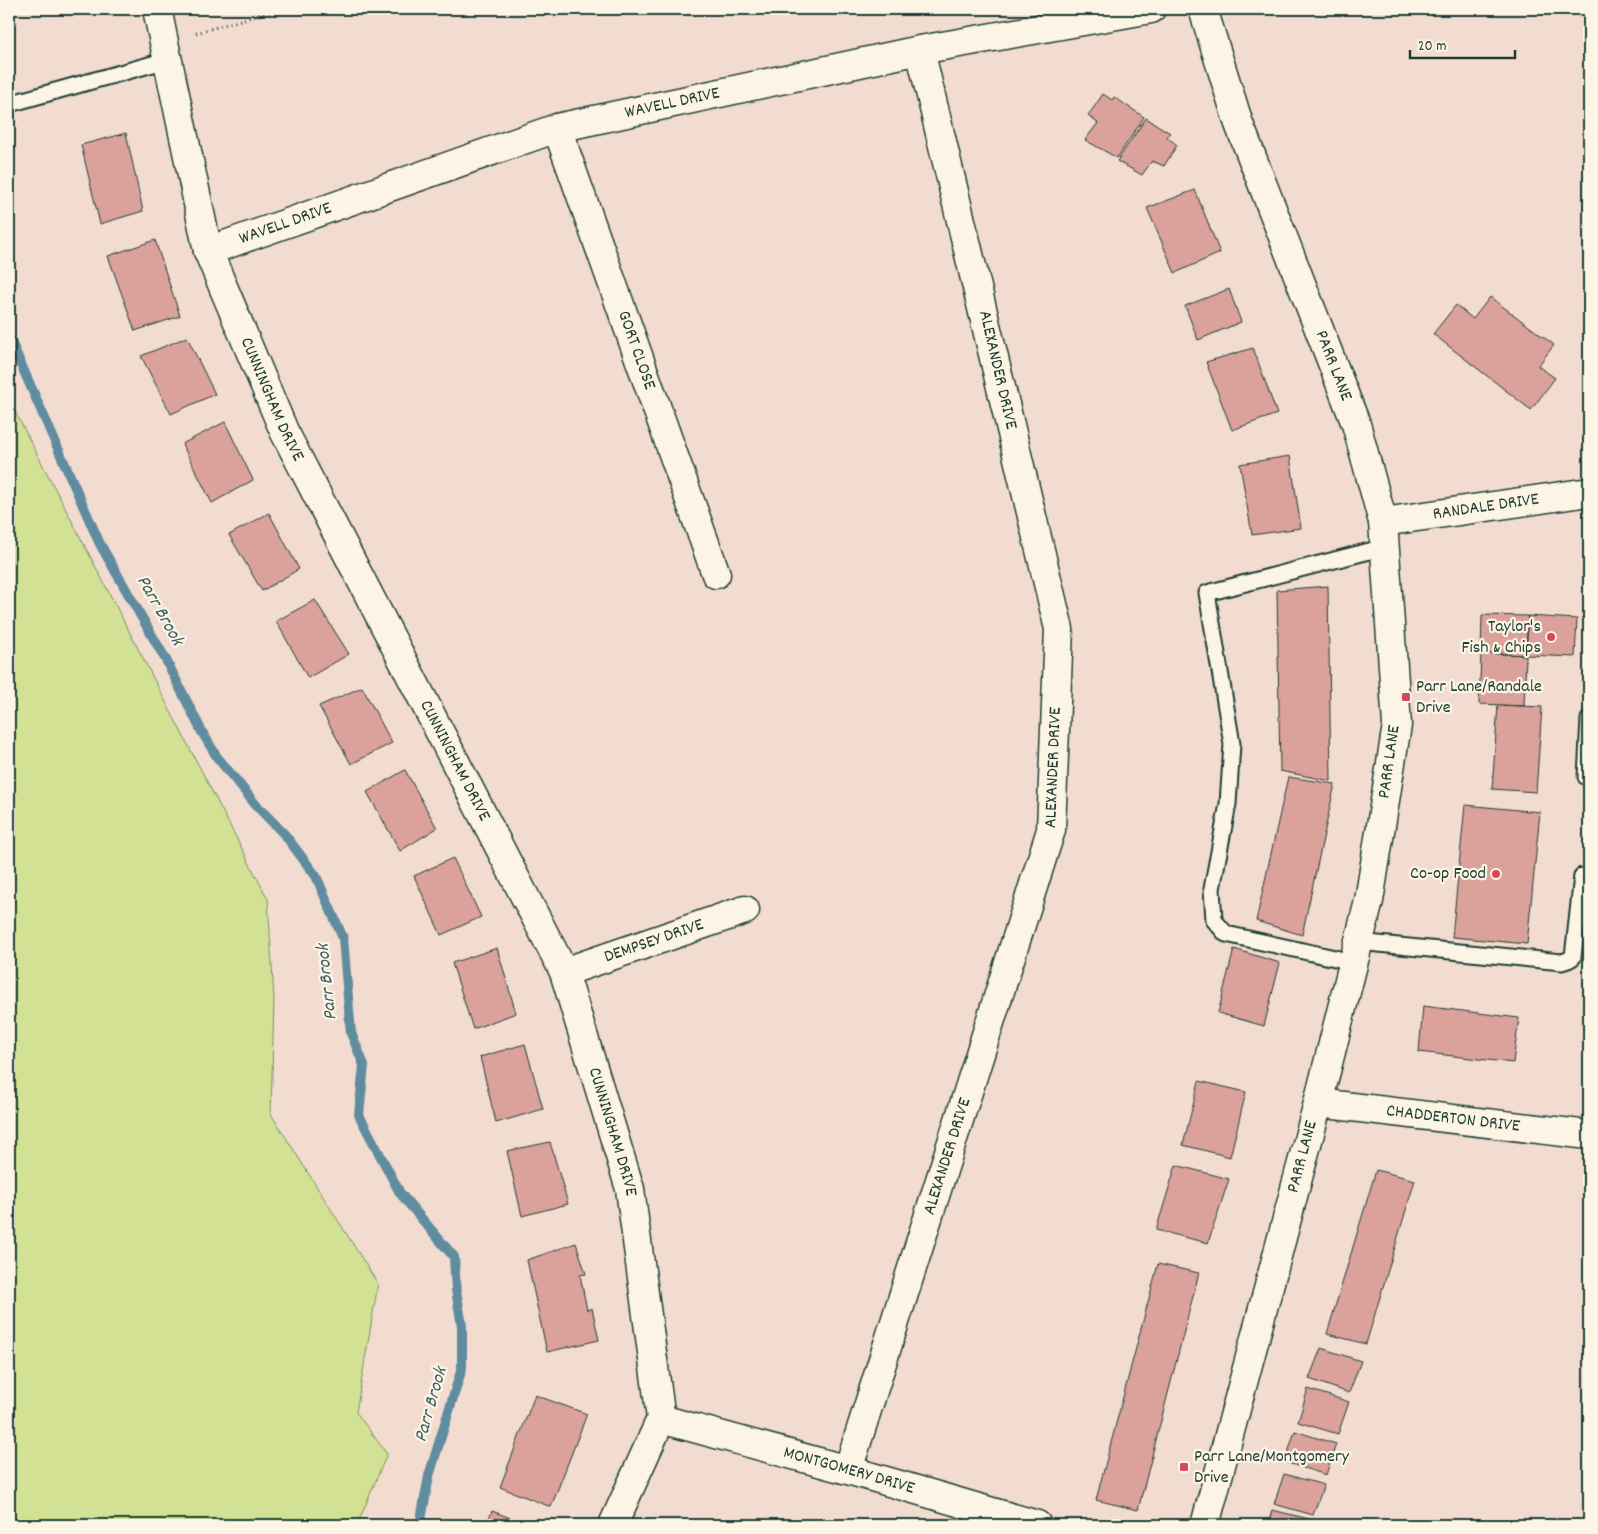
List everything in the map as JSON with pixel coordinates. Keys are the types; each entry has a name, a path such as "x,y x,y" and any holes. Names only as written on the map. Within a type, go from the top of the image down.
{"street":[{"name":"CUNNINGHAM DRIVE","path":"157,9 208,251 284,431 564,972 630,1189 661,1419"},
{"name":"WAVELL DRIVE","path":"208,251 557,128 920,50 1152,9"},
{"name":"PARR LANE","path":"1203,9 1239,124 1356,424 1384,534 1397,725 1369,901 1318,1103 1205,1525"},
{"name":"ALEXANDER DRIVE","path":"848,1470 1051,830 1059,629 920,50"},
{"name":"GORT CLOSE","path":"557,128 716,574"},
{"name":"RANDALE DRIVE","path":"1384,534 1589,492"},
{"name":"DEMPSEY DRIVE","path":"564,972 745,910"},
{"name":"CHADDERTON DRIVE","path":"1318,1103 1589,1135"},
{"name":"MONTGOMERY DRIVE","path":"661,1419 848,1470 1036,1525"},
{"path":"613,1525 661,1419"}],"lane":[{"path":"9,104 165,51"},
{"path":"1384,534 1207,593 1232,744 1228,804 1212,889 1214,920 1226,934 1356,952 1562,962 1573,957 1582,876"},
{"path":"1586,777 1589,718"}],"path":[{"path":"165,51 279,9"}],"green space":[{"path":"9,400 268,899 274,999 271,1114 378,1284 356,1412 387,1454 357,1525 9,1525"}],"building":[{"path":"1103,94 1112,100 1114,97 1144,117 1117,158 1085,140 1098,123 1088,116"},
{"path":"1146,118 1170,133 1167,137 1177,145 1164,166 1152,161 1142,175 1117,161"},
{"path":"126,133 143,211 100,224 81,145"},
{"path":"1195,190 1220,253 1175,273 1147,208"},
{"path":"155,240 180,316 135,331 108,256"},
{"path":"1229,289 1241,322 1198,340 1185,306"},
{"path":"1490,297 1554,345 1538,366 1555,378 1531,410 1433,334 1456,305 1473,319"},
{"path":"187,337 215,394 171,414 141,356"},
{"path":"1253,348 1277,414 1232,430 1206,362"},
{"path":"225,422 253,480 212,503 182,444"},
{"path":"1290,456 1301,528 1252,535 1240,464"},
{"path":"269,513 299,569 262,591 229,535"},
{"path":"1328,586 1331,781 1280,771 1277,590"},
{"path":"315,600 349,654 308,678 276,621"},
{"path":"1482,615 1528,616 1526,655 1481,653"},
{"name":"Taylor's Fish & Chips","path":"1528,616 1577,619 1575,657 1526,655"},
{"path":"1481,653 1526,655 1524,706 1479,704"},
{"path":"362,687 392,743 351,764 319,706"},
{"path":"1498,705 1542,707 1536,792 1492,789"},
{"path":"405,770 437,828 400,851 367,792"},
{"path":"1288,777 1335,784 1302,935 1256,921"},
{"name":"Co-op Food","path":"1465,805 1540,812 1527,944 1452,937"},
{"path":"453,858 481,917 441,935 414,876"},
{"path":"497,948 516,1013 473,1029 452,963"},
{"path":"1234,949 1280,963 1264,1026 1218,1013"},
{"path":"1423,1006 1519,1018 1513,1063 1419,1052"},
{"path":"525,1044 543,1109 496,1123 480,1057"},
{"path":"1199,1081 1246,1092 1230,1157 1183,1145"},
{"path":"550,1142 568,1204 522,1216 507,1151"},
{"path":"1176,1165 1229,1179 1208,1243 1156,1230"},
{"path":"1376,1170 1415,1180 1366,1344 1327,1334"},
{"path":"576,1243 586,1274 580,1275 587,1310 592,1308 599,1340 547,1352 527,1260"},
{"path":"1158,1264 1199,1273 1138,1510 1096,1500"},
{"path":"1321,1348 1361,1361 1349,1393 1309,1379"},
{"path":"1308,1389 1349,1402 1338,1434 1298,1422"},
{"path":"535,1395 587,1414 551,1507 500,1487"},
{"path":"1295,1431 1336,1444 1326,1475 1285,1462"},
{"path":"1284,1474 1324,1485 1313,1515 1274,1504"},
{"path":"1272,1510 1330,1524 1333,1525 1268,1525"},
{"path":"492,1511 529,1525 486,1525"}],"waterway":[{"name":"Parr Brook","path":"9,337 100,544 166,660 202,732 217,757 256,805 285,835 316,876 343,938 351,1033 364,1065 359,1115 400,1193 454,1257 456,1290 462,1326 462,1368 429,1476 420,1525"}],"place":[{"name":"Taylor's Fish & Chips","path":"1551,637"},
{"name":"Parr Lane/Randale Drive","path":"1406,697"},
{"name":"Co-op Food","path":"1496,874"},
{"name":"Parr Lane/Montgomery Drive","path":"1184,1467"}]}
